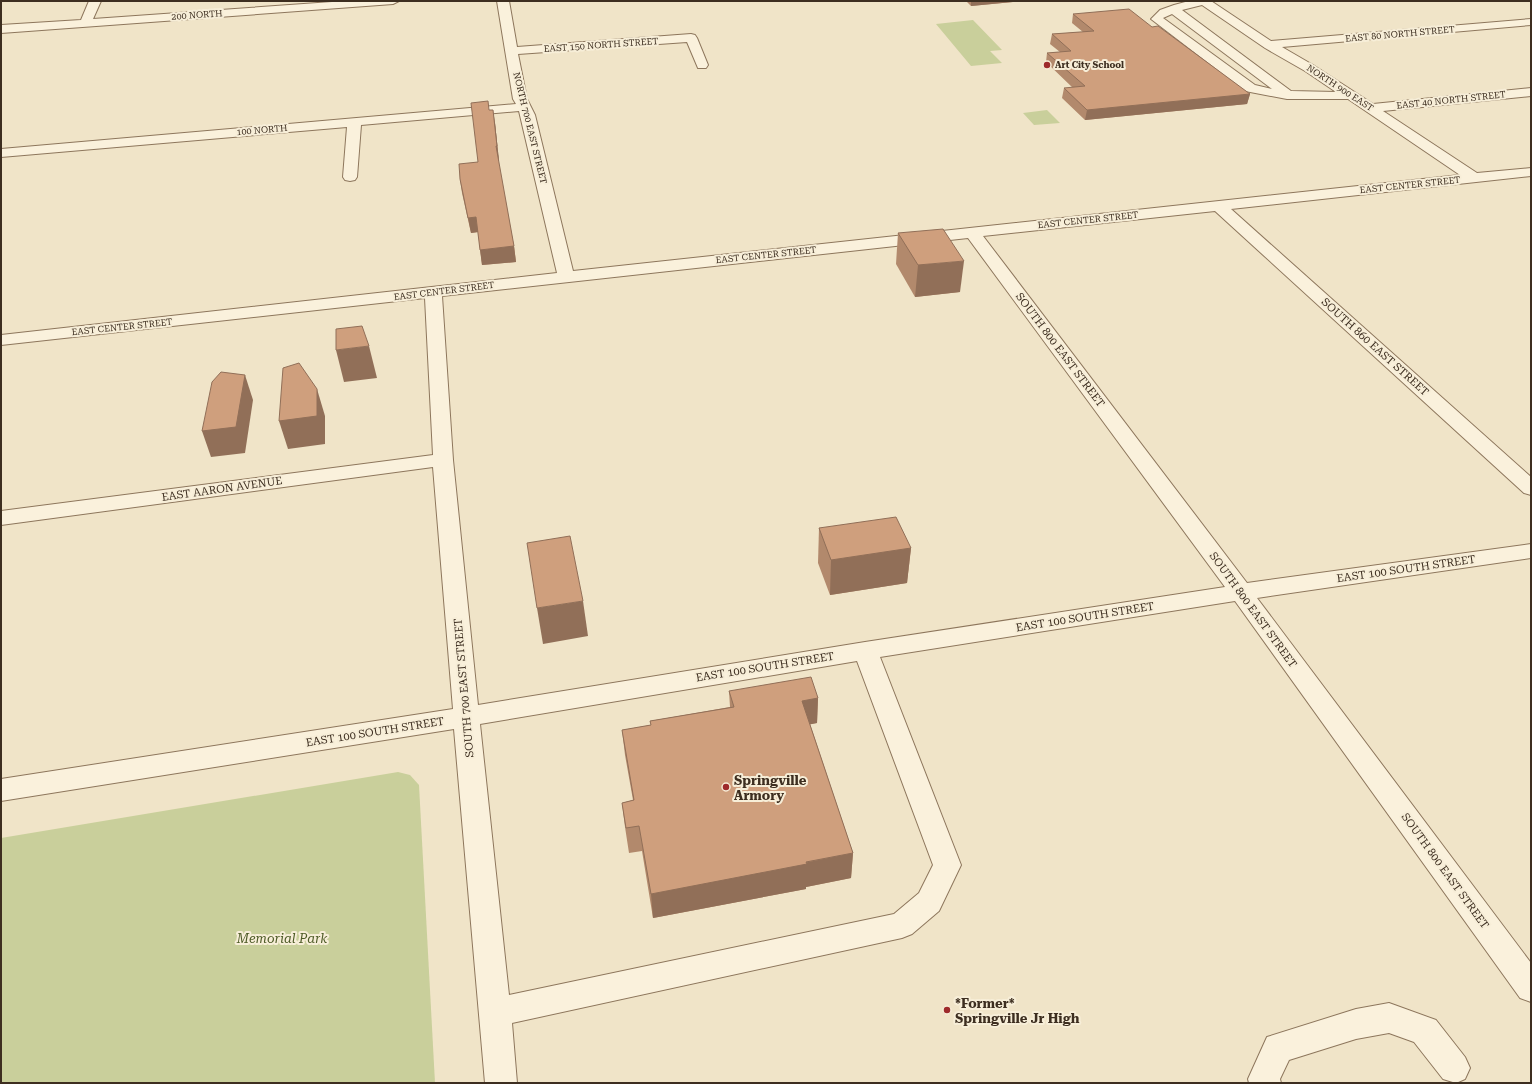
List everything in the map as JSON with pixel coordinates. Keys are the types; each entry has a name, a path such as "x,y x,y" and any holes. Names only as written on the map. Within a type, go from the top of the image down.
{"street":[{"path":"84,23 95,1"},
{"name":"200 NORTH","path":"1,29 329,3 392,1"},
{"name":"NORTH 700 EAST STREET","path":"503,1 511,51 523,107 528,115 566,277"},
{"path":"1204,1 1173,9 1160,14 1157,19 1246,86 1264,91 1308,97 1351,95"},
{"name":"NORTH 900 EAST","path":"1204,1 1269,46 1309,68 1351,95 1474,178"},
{"path":"1173,9 1288,94"},
{"name":"EAST 80 NORTH STREET","path":"1269,46 1531,22"},
{"name":"EAST 150 NORTH STREET","path":"511,51 691,38 702,65"},
{"path":"1257,71 1309,68"},
{"name":"EAST 40 NORTH STREET","path":"1370,108 1531,92"},
{"name":"100 NORTH","path":"1,153 523,107"},
{"path":"350,177 354,122"},
{"name":"EAST CENTER STREET","path":"1,340 972,232 1531,172"},
{"name":"SOUTH 860 EAST STREET","path":"1218,206 1531,488"},
{"name":"SOUTH 800 EAST STREET","path":"972,232 1241,592 1531,988"},
{"name":"SOUTH 700 EAST STREET","path":"433,293 443,460 466,717 496,1012 501,1083"},
{"name":"EAST AARON AVENUE","path":"1,518 443,460"},
{"name":"EAST 100 SOUTH STREET","path":"1,790 466,717 865,651 1241,592 1531,551"},
{"path":"496,1012 902,925 929,902 948,864 865,651"},
{"path":"1265,1083 1264,1079 1278,1048 1356,1024 1389,1018 1426,1031 1454,1068"}],"green space":[{"path":"973,20 1002,50 990,51 1002,63 971,66 936,24"},
{"path":"1047,110 1060,123 1034,125 1023,113"},
{"name":"Memorial Park","path":"398,772 410,775 419,785 435,1083 1,1083 1,838"}],"building":[{"path":"1129,9 1152,27 1158,26 1250,94 1087,110 1064,88 1085,86 1047,53 1071,51 1052,34 1094,31 1073,14"},
{"path":"488,101 489,110 493,110 496,146 514,246 480,250 476,217 468,218 460,179 459,164 478,162 471,103"},
{"path":"943,229 964,261 918,265 898,233"},
{"path":"362,326 369,346 336,350 336,329"},
{"path":"299,363 317,389 317,416 279,421 283,368"},
{"path":"221,372 245,375 236,427 202,431 212,382"},
{"path":"896,517 911,548 831,560 819,528"},
{"path":"570,536 583,601 537,608 527,543"},
{"name":"Springville Armory","path":"811,677 818,698 802,701 853,853 806,862 807,864 651,894 639,826 626,828 622,803 634,800 622,730 651,725 650,721 734,707 729,691"}],"place":[{"name":"Art City School","path":"1047,65"},
{"name":"Springville Armory","path":"726,787"},
{"name":"*Former* Springville Jr High","path":"947,1010"}]}
